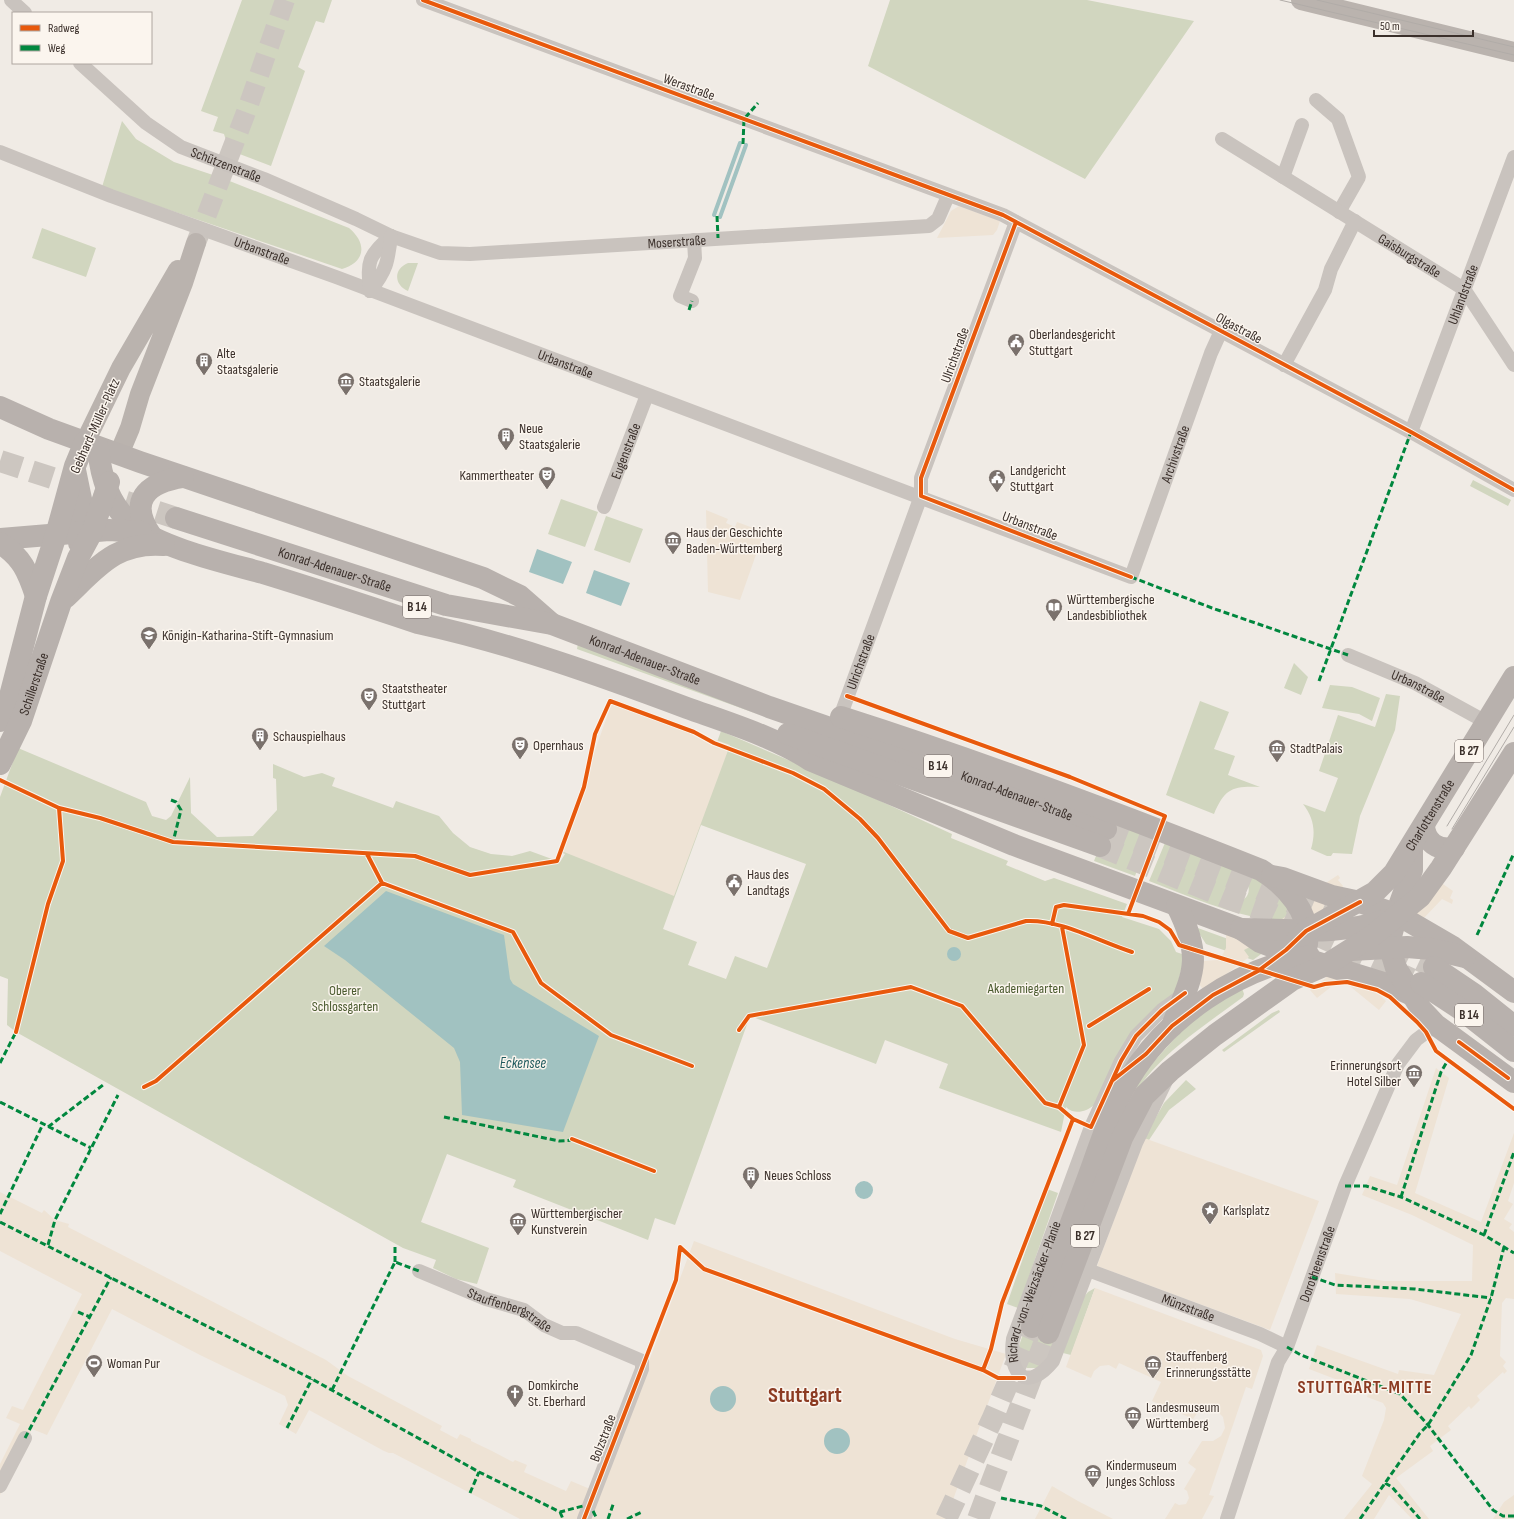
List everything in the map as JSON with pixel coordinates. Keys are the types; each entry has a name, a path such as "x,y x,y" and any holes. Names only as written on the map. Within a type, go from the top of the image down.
{"main road":[{"path":"1301,0 1514,52"},
{"name":"Gebhard-Müller-Platz","path":"61,602 78,558 86,532 107,489 112,456 130,428 140,394 183,284 195,245 179,268 121,368 96,419"},
{"path":"0,407 112,456 183,477 483,578 520,596 552,624"},
{"path":"49,429 69,427 96,419 112,456"},
{"path":"49,429 76,474 86,532"},
{"path":"76,474 112,456"},
{"name":"Gebhard-Müller-Platz","path":"30,621 36,596 46,536 66,499 76,474 112,456"},
{"path":"146,534 141,506 143,498 148,491 158,483 183,477"},
{"path":"107,489 122,514 146,534"},
{"path":"0,539 109,530 146,534 174,530"},
{"path":"61,602 106,561 124,549 146,544 174,530"},
{"name":"Konrad-Adenauer-Straße","path":"174,530 446,605 552,624 769,707 939,766 1103,838 736,720 660,686 174,530"},
{"path":"0,543 19,558 26,570 36,596"},
{"name":"Schillerstraße","path":"0,764 21,721 61,602"},
{"name":"Schillerstraße","path":"0,721 10,696 30,621"},
{"name":"Charlottenstraße","path":"1360,902 1375,892 1394,873 1514,677"},
{"name":"B 14","path":"769,707 812,707 913,740 1048,789 1261,870 1271,876 1296,903 1306,922 1306,931"},
{"path":"736,720 798,752 810,760 1014,845 1176,906"},
{"name":"B 27","path":"1326,965 1372,936 1427,889 1514,753"},
{"path":"1424,826 1427,840 1433,845 1448,849 1454,848"},
{"name":"B 14","path":"1412,844 1412,870 1402,897 1391,936 1390,948 1396,968 1435,971 1514,992"},
{"name":"B 14","path":"1271,876 1283,878 1332,896 1360,902 1398,915 1453,947 1435,971 1421,1009 1436,1025 1514,1082"},
{"name":"B 27","path":"1250,975 1290,946 1306,931 1360,902"},
{"path":"1292,980 1290,946 1293,921 1296,914 1296,903"},
{"name":"B 27","path":"1176,906 1290,946 1350,950 1390,948 1431,949 1435,971"},
{"name":"B 27","path":"1172,1026 1193,969 1193,949 1187,926 1176,906"},
{"name":"B 27","path":"1306,931 1368,926 1398,915"},
{"name":"B 14","path":"1290,946 1326,965 1390,985 1435,971 1474,994 1514,1026"},
{"name":"Richard-von-Weizsäcker-Planie","path":"1250,975 1213,995 1172,1026 1146,1054 1129,1080 1105,1132 1040,1330 1122,1138 1144,1096 1170,1071 1215,1035 1258,1004 1292,980 1326,965"},
{"name":"B 14","path":"1435,971 1462,1010 1514,1051"},
{"path":"1250,975 1258,1004"}],"street":[{"path":"11,0 24,12"},
{"name":"Werastraße","path":"423,0 948,196"},
{"name":"Schützenstraße","path":"81,64 146,123 181,147 264,179 391,236"},
{"path":"1316,100 1338,119 1359,177 1339,212"},
{"path":"1283,177 1302,125"},
{"name":"Gaisburgstraße","path":"1222,139 1464,289 1514,365"},
{"name":"Urbanstraße","path":"0,152 111,196 336,277 1131,576"},
{"name":"Uhlandstraße","path":"1411,432 1514,157"},
{"name":"Olgastraße","path":"948,196 1003,215 1411,432 1514,490"},
{"name":"Moserstraße","path":"391,236 440,253 470,254 929,226 938,220 948,196"},
{"name":"Ulrichstraße","path":"840,717 921,496 921,478 1016,222"},
{"path":"1284,365 1325,290 1331,269 1355,222"},
{"path":"370,291 383,275 389,257 391,236"},
{"path":"692,301 680,296 695,258 694,240"},
{"name":"Archivstraße","path":"1131,576 1211,353 1221,331"},
{"name":"Eugenstraße","path":"604,507 647,395"},
{"name":"Urbanstraße","path":"1348,655 1415,683 1486,722"},
{"name":"Richard-von-Weizsäcker-Planie","path":"1170,1071 1136,1143 1053,1361 1046,1370 1035,1377 1024,1378 1019,1374 1013,1362 1013,1339 1091,1127 1121,1061 1136,1036 1162,1010 1185,993"},
{"name":"Dorotheenstraße","path":"1227,1519 1278,1362 1287,1347 1345,1186 1398,1064 1416,1040 1436,1025"},
{"name":"Richard-von-Weizsäcker-Planie","path":"1113,1080 1146,1054"},
{"name":"Münzstraße","path":"1088,1270 1260,1334 1287,1347"},
{"name":"Stauffenbergstraße","path":"419,1271 486,1299 524,1310 544,1325 562,1333 576,1333 639,1359 643,1365"},
{"name":"Bolzstraße","path":"584,1519 643,1365"},
{"path":"0,1486 25,1438"}],"green space":[{"path":"242,0 332,0 324,23 316,21 298,67 305,71 271,166 229,150 224,134 213,131 218,117 201,111"},
{"path":"890,0 1087,0 1194,21 1085,179 868,66"},
{"path":"122,121 136,139 174,162 222,178 349,228 359,240 361,246 360,257 350,266 342,269 102,187"},
{"path":"42,228 96,248 86,277 32,258"},
{"path":"408,263 418,263 408,291 400,285 397,277 400,269"},
{"path":"1473,480 1511,500 1508,506 1470,486"},
{"path":"561,499 598,512 585,547 548,534"},
{"path":"606,516 643,529 630,563 594,550"},
{"path":"578,643 760,715 577,649"},
{"path":"1294,663 1308,677 1301,695 1284,688"},
{"path":"1330,685 1352,687 1380,698 1372,721 1359,714 1322,708"},
{"path":"1386,694 1400,696 1395,730 1360,816 1352,854 1333,853 1331,856 1327,856 1311,849 1314,831 1313,825 1310,815 1303,804 1325,812 1338,778 1319,771 1338,715 1375,727"},
{"path":"1200,701 1229,712 1214,749 1235,756 1228,775 1260,787 1243,787 1231,790 1222,799 1214,814 1166,795"},
{"name":"Oberer Schlossgarten","path":"721,731 837,781 952,834 951,838 1008,861 1006,865 1045,881 1054,878 1127,904 1122,917 1159,929 1171,941 1176,952 1185,955 1176,990 1094,1105 1080,1112 1073,1111 1066,1107 1061,1132 939,1088 948,1064 885,1040 876,1064 750,1016 675,1225 655,1218 648,1240 513,1187 516,1180 447,1154 421,1222 489,1248 477,1284 456,1279 433,1268 436,1260 403,1248 16,1032 7,1025 8,979 0,976 0,797 18,748 146,802 152,816 166,820 171,816 190,777 191,813 217,837 253,836 277,810 276,779 273,778 273,764 304,777 322,773 335,778 332,786 393,808 396,801 439,816 453,833 470,847 491,854 512,856 530,851 560,862 565,854 558,851 584,781 689,819","holes":["701,825 806,864 767,968 735,956 726,979 688,965 697,942 663,929"]},
{"path":"1111,818 1151,833 1135,876 1094,861"},
{"path":"1167,838 1257,872 1291,910 1288,917 1281,922 1264,919 1214,906 1149,881","holes":["1238,878 1247,882 1249,892 1245,899 1239,902 1230,898"]},
{"path":"1195,927 1264,952 1253,960 1206,944"},
{"path":"1242,988 1244,994 1243,997 1184,1040 1158,1065 1135,1093 1140,1077 1195,1016"},
{"path":"1279,1010 1280,1012 1224,1052 1222,1050 1272,1013"},
{"path":"1186,1080 1196,1089 1169,1110 1149,1140 1144,1138 1164,1103"},
{"path":"1047,1189 1058,1193 1018,1308 1007,1304"},
{"path":"1095,1288 1071,1355 1063,1353 1083,1298 1088,1292"},
{"path":"1026,1325 1057,1336 1049,1356 1038,1368 1027,1368 1019,1361 1019,1346"}],"shaded area":[{"path":"959,206 1000,221 997,230 993,235 937,238 951,211"},
{"path":"706,510 728,519 726,523 735,527 737,522 764,532 740,600 708,592"},
{"path":"612,703 730,745 674,896 559,850"},
{"path":"1338,875 1340,878 1338,880 1343,886 1340,908 1271,936 1244,950 1249,957 1204,991 1197,981 1202,961 1217,960 1223,954 1226,948 1226,922 1278,922 1300,906 1303,899"},
{"path":"1430,875 1453,891 1450,898 1453,900 1452,904 1442,899 1423,919 1388,942 1372,955 1353,962 1386,1001 1379,1010 1341,979 1317,998 1310,990 1326,978 1321,970"},
{"path":"1436,1068 1449,1078 1415,1193 1481,1222 1514,1133 1514,1183 1508,1201 1513,1204 1504,1219 1512,1224 1509,1228 1514,1232 1514,1299 1506,1298 1502,1303 1500,1356 1506,1362 1503,1366 1507,1371 1504,1374 1503,1372 1477,1396 1480,1400 1471,1409 1469,1406 1448,1426 1451,1430 1430,1446 1433,1451 1396,1478 1429,1519 1412,1519 1389,1495 1374,1519 1344,1519 1372,1484 1362,1476 1384,1420 1386,1408 1383,1403 1367,1397 1369,1392 1309,1369 1317,1345 1398,1374 1399,1370 1434,1375 1461,1314 1410,1299 1336,1294 1335,1273 1384,1281 1472,1281 1473,1245 1412,1215 1362,1195 1370,1176 1397,1185"},
{"name":"Karlsplatz","path":"1144,1138 1319,1201 1270,1330 1097,1266"},
{"path":"0,1192 42,1213 44,1210 55,1220 69,1224 68,1227 326,1360 348,1376 442,1426 440,1430 457,1439 460,1434 513,1462 515,1460 527,1465 524,1472 566,1491 571,1481 590,1489 578,1519 520,1519 393,1453 384,1451 309,1410 296,1434 279,1424 288,1405 285,1396 200,1355 112,1309 47,1435 32,1429 0,1495 0,1464 20,1424 6,1418 12,1406 23,1410 82,1294 0,1251"},
{"path":"694,1241 955,1339 1006,1354 946,1519 590,1519"},
{"path":"1095,1288 1261,1350 1263,1356 1252,1389 1246,1387 1209,1495 1214,1496 1202,1519 1165,1519 1175,1503 1179,1505 1186,1504 1189,1498 1187,1491 1184,1489 1196,1469 1188,1463 1202,1441 1213,1441 1221,1436 1225,1428 1223,1417 1216,1410 1205,1409 1198,1412 1193,1419 1152,1401 1161,1382 1119,1363 1116,1369 1109,1365 1100,1366 1094,1371 1091,1378 1066,1367"},
{"path":"1052,1486 1078,1501 1113,1519 1035,1519"},
{"path":"1514,1495 1514,1519 1493,1519 1504,1502"}],"water":[{"path":"537,549 572,562 563,584 529,572"},
{"path":"594,570 630,583 621,606 586,593"},
{"name":"Eckensee","path":"386,891 504,935 510,979 513,984 599,1036 563,1132 462,1115 460,1062 454,1048 345,960 324,946"},
{"path":"951,947 957,947 961,951 961,957 957,961 951,961 947,957 947,951"},
{"path":"860,1181 868,1181 873,1186 871,1197 868,1199 860,1199 855,1194 855,1186"},
{"path":"723,1386 732,1390 736,1399 732,1408 723,1412 714,1408 710,1399 714,1390"},
{"path":"837,1428 846,1432 850,1441 846,1450 837,1454 828,1450 824,1441 828,1432"}],"waterway":[{"path":"714,215 740,143"},
{"path":"720,217 746,145"}],"tunnel":[{"path":"196,243 248,107 285,0"},
{"path":"0,461 176,518"},
{"path":"1106,829 1241,881 1342,924"},
{"path":"1100,846 1230,899 1270,913 1411,979"},
{"path":"1390,946 1434,967"},
{"path":"946,1519 992,1420 1032,1327"},
{"path":"978,1519 1048,1333"}],"tram line":[{"path":"1280,0 1514,55"},
{"path":"1317,0 1514,47"},
{"path":"1447,826 1514,715"},
{"path":"1452,829 1514,727"}],"marked path":[{"path":"743,144 744,119 758,103"},
{"path":"717,216 718,238"},
{"path":"689,310 692,301"},
{"path":"1319,681 1411,432"},
{"path":"1131,577 1212,608 1348,655"},
{"path":"171,800 176,802 181,810 173,842"},
{"path":"1477,935 1514,853"},
{"path":"0,1063 16,1032"},
{"path":"1401,1197 1441,1072 1448,1060"},
{"path":"48,1127 103,1085"},
{"path":"48,1245 55,1220 118,1095"},
{"path":"0,1102 91,1148"},
{"path":"444,1117 559,1141 574,1140"},
{"path":"0,1214 43,1124"},
{"path":"1484,1235 1514,1152"},
{"path":"1345,1186 1366,1186 1401,1197 1484,1235 1514,1253"},
{"path":"0,1222 312,1379 479,1472 560,1512 583,1506"},
{"path":"395,1245 395,1262"},
{"path":"1360,1519 1420,1433 1428,1425 1471,1355 1491,1298 1504,1247"},
{"path":"332,1390 395,1262 419,1271"},
{"path":"25,1438 111,1277"},
{"path":"1312,1277 1335,1285 1415,1289 1491,1298"},
{"path":"78,1312 90,1317"},
{"path":"1287,1347 1301,1355 1400,1394 1428,1425 1493,1510 1503,1516 1514,1516"},
{"path":"287,1428 312,1379"},
{"path":"470,1493 479,1472"},
{"path":"1385,1483 1392,1487 1420,1519"},
{"path":"1001,1498 1041,1506 1066,1519"},
{"path":"608,1519 614,1502"},
{"path":"593,1511 597,1519"},
{"path":"560,1512 563,1519"},
{"path":"627,1519 642,1512"}],"cycle path":[{"path":"423,0 1003,215 1411,432 1514,490"},
{"path":"1016,222 921,478 921,496 1131,577"},
{"path":"847,696 1070,777 1165,816 1128,914"},
{"path":"0,780 59,808 100,818 173,842 415,856 470,875 557,861 584,787 595,734 610,701 694,732 714,743 793,773 824,789 860,819 878,838 949,931 968,938 1026,921 1039,921 1066,927 1132,952"},
{"path":"16,1032 48,904 63,861 59,808"},
{"path":"367,854 382,883 513,932 541,983 611,1035 692,1066"},
{"path":"144,1087 156,1081 382,883"},
{"path":"1113,1080 1146,1054 1172,1026 1213,995 1258,971 1286,950 1306,931 1360,902"},
{"path":"1052,924 1056,907 1064,905 1143,916 1159,922 1170,930 1179,945 1314,987 1325,984 1347,982 1377,990 1390,997 1417,1022 1426,1032 1436,1051 1514,1109"},
{"path":"1059,1107 1084,1045 1062,927"},
{"path":"739,1030 749,1016 911,987 962,1006 1045,1103 1059,1107 1073,1119 1091,1127 1121,1061 1136,1036 1162,1010 1185,993"},
{"path":"1089,1026 1149,989"},
{"path":"1459,1042 1508,1078"},
{"path":"983,1370 991,1349 1002,1303 1073,1119"},
{"path":"572,1139 654,1171"},
{"path":"680,1247 704,1269 983,1370 998,1378 1024,1378"},
{"path":"584,1519 676,1280 680,1247"}],"place":[{"name":"Oberlandesgericht Stuttgart","path":"1016,357"},
{"name":"Alte Staatsgalerie","path":"204,376"},
{"name":"Staatsgalerie","path":"346,396"},
{"name":"Neue Staatsgalerie","path":"506,451"},
{"name":"Kammertheater","path":"547,490"},
{"name":"Landgericht Stuttgart","path":"997,493"},
{"name":"Haus der Geschichte Baden-Württemberg","path":"673,555"},
{"name":"Württembergische Landesbibliothek","path":"1054,622"},
{"name":"Königin-Katharina-Stift-Gymnasium","path":"149,650"},
{"name":"Staatstheater Stuttgart","path":"369,711"},
{"name":"Schauspielhaus","path":"260,751"},
{"name":"Opernhaus","path":"520,760"},
{"name":"StadtPalais","path":"1277,763"},
{"name":"Haus des Landtags","path":"734,897"},
{"name":"Erinnerungsort Hotel Silber","path":"1414,1088"},
{"name":"Neues Schloss","path":"751,1190"},
{"name":"Karlsplatz","path":"1210,1225"},
{"name":"Württembergischer Kunstverein","path":"518,1236"},
{"name":"Woman Pur","path":"94,1378"},
{"name":"Stauffenberg Erinnerungsstätte","path":"1153,1379"},
{"name":"Domkirche St. Eberhard","path":"515,1408"},
{"name":"Landesmuseum Württemberg","path":"1133,1430"},
{"name":"Kindermuseum Junges Schloss","path":"1093,1488"}],"district":[{"name":"STUTTGART-MITTE","path":"1365,1387"},
{"name":"Stuttgart","path":"805,1395"}],"park label":[{"name":"Akademiegarten","path":"1026,988"}]}
